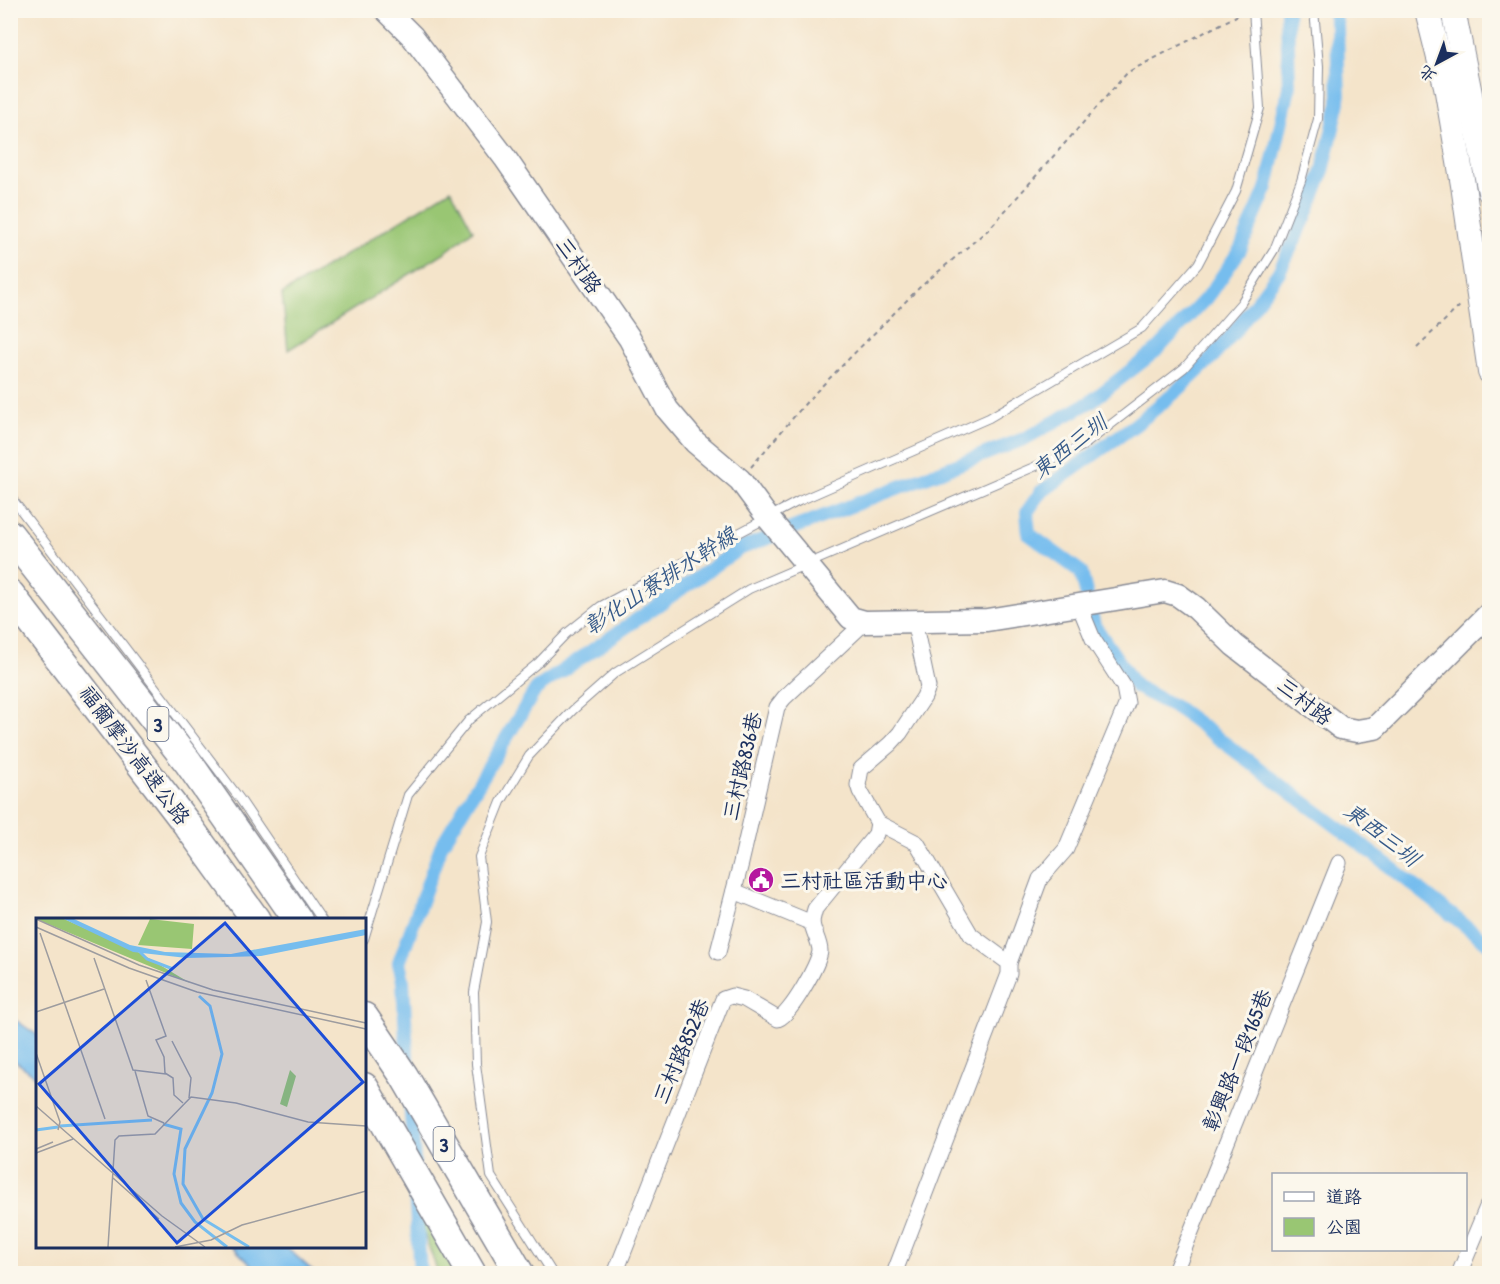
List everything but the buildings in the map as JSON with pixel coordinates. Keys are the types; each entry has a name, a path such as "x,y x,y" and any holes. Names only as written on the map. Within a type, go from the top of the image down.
{"highway":[{"name":"福爾摩沙高速公路","path":"10,535 188,762 297,918"},
{"name":"福爾摩沙高速公路","path":"10,594 186,823 255,918"},
{"name":"3","path":"366,1020 404,1076 520,1274"},
{"name":"3","path":"366,1090 472,1274"}],"main road":[{"path":"1427,10 1446,86 1479,287 1490,372"},
{"path":"1453,10 1490,192"}],"street":[{"name":"三村路","path":"386,10 412,36 505,158 630,339 667,409 695,442 740,480 768,518 804,560"},
{"path":"804,560 850,618 865,622"},
{"name":"三村路","path":"865,622 987,620 1165,591 1178,595 1196,608 1234,645 1318,712 1341,728 1357,731 1375,728 1490,613"},
{"path":"894,1274 1009,974 1009,963 1040,879 1066,849 1127,703 1124,687 1093,639 1089,604"},
{"path":"914,621 928,687 900,733 861,769 860,791 878,823 917,843 971,935 1009,963"},
{"name":"三村路836巷","path":"718,952 777,707 865,622"},
{"path":"734,891 812,922 815,909 876,834 878,823"},
{"name":"彰興路一段165巷","path":"1174,1274 1339,863"},
{"name":"三村路852巷","path":"615,1274 723,999 732,996 744,999 778,1019 784,1017 818,959 820,950 812,922"},
{"path":"1459,1274 1490,1200"}],"lane":[{"path":"366,932 408,795 469,720 539,662 567,633 601,606 799,501 989,418 1142,328 1198,264 1236,191 1260,108 1253,10"},
{"path":"553,1274 491,1176 476,1064 474,992 487,922 479,857 501,802 529,756 573,710 615,673 749,589 804,560 1083,446 1184,368 1241,303 1274,250 1301,181 1318,119 1319,66 1314,10"},
{"path":"10,496 240,799 321,918"}],"path":[{"path":"740,480 819,389 920,288 989,229 1128,72 1247,10"},
{"path":"1417,347 1479,287"}],"green space":[{"path":"451,189 473,230 447,251 288,350 282,294"},
{"path":"408,1188 476,1273 438,1273"}],"water":[{"path":"11,1017 36,1034 36,1076 11,1058"},
{"path":"234,1248 287,1248 315,1273 259,1273"}],"waterway":[{"name":"彰化山寮排水幹線","path":"408,1074 403,981 399,963 441,846 536,689 739,549 1024,439 1090,402 1157,350 1210,294 1240,250 1267,187 1289,88 1287,10"},
{"name":"東西三圳","path":"1333,10 1337,26 1339,102 1323,171 1305,218 1279,272 1235,331 1211,359 1178,390 1135,425 1041,492 1027,512 1029,534 1081,572 1094,625 1135,686 1180,710 1366,848 1490,945"},
{"name":"彰化山寮排水幹線","path":"410,1099 414,1161"},
{"name":"彰化山寮排水幹線","path":"415,1189 420,1274"}],"place":[{"name":"三村社區活動中心","path":"761,880"}]}
